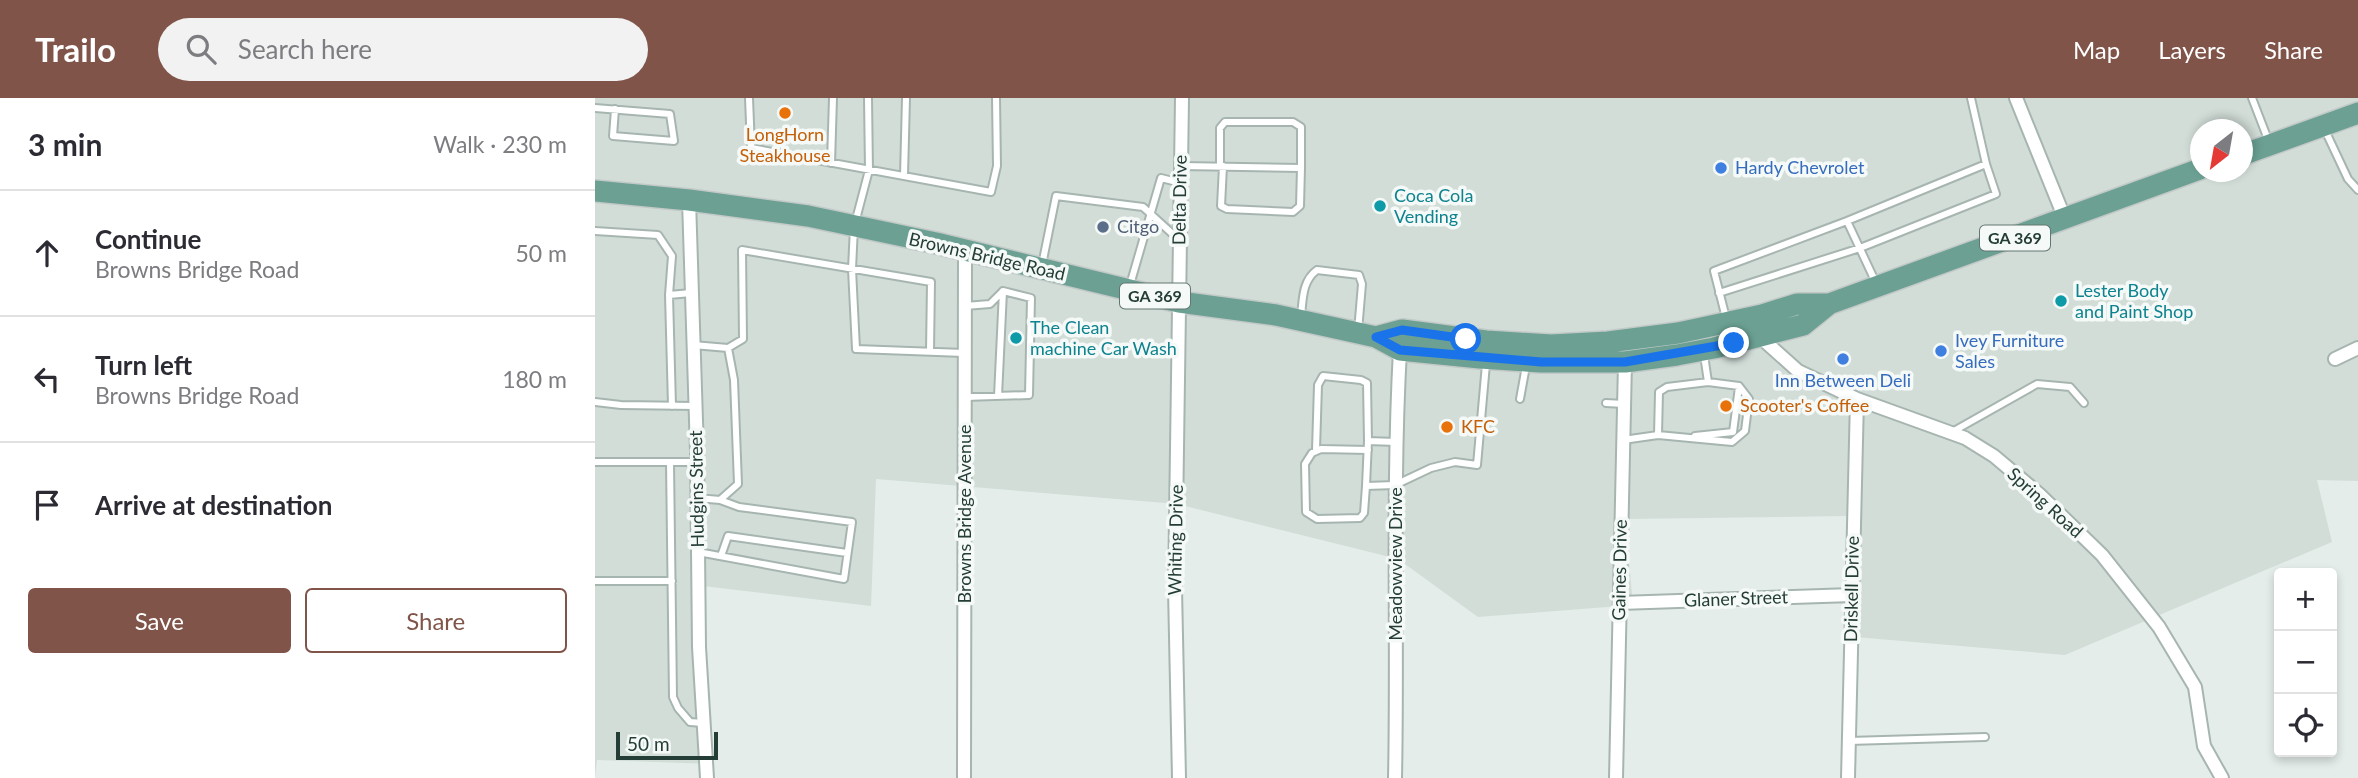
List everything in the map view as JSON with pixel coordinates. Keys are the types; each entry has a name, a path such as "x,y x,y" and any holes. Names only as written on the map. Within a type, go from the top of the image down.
{"main road":[{"path":"2253,151 2358,113"},
{"name":"Browns Bridge Road","path":"1367,335 1402,330 1486,341 1551,345 1608,342 1678,333 1797,304 1829,304 2190,174"},
{"name":"Browns Bridge Road","path":"595,191 808,216 1179,302 1276,315 1367,335 1400,350 1486,358 1625,362 1703,350 1803,325 1829,304"}],"street":[{"name":"Delta Drive","path":"1179,302 1182,98"},
{"path":"2015,98 2065,219"},
{"name":"Hudgins Street","path":"689,200 697,462 699,647 707,778"},
{"name":"Browns Bridge Avenue","path":"964,778 965,251"},
{"name":"Whiting Drive","path":"1179,302 1175,589 1179,778"},
{"name":"Spring Road","path":"1759,336 1798,371 1857,399 1965,438 1994,456 2039,494 2102,555 2151,617 2195,687 2204,746 2223,778"},
{"path":"2335,359 2358,348"},
{"name":"Meadowview Drive","path":"1395,778 1395,485 1400,350"},
{"name":"Gaines Drive","path":"1616,778 1625,362"},
{"name":"Driskell Drive","path":"1848,778 1857,399"},
{"name":"Glaner Street","path":"1620,603 1852,595"}],"lane":[{"path":"748,98 751,148 991,192 997,166 996,98"},
{"path":"831,163 833,98"},
{"path":"868,98 869,170 854,227 852,269 856,349 965,353"},
{"path":"904,176 906,98"},
{"path":"1719,293 1860,248 1996,194 1986,164 1971,98"},
{"path":"2252,98 2270,145"},
{"path":"595,108 615,109 670,114 674,141 613,136 615,109"},
{"path":"1225,122 1293,122 1301,127 1301,168 1300,206 1293,212 1227,209 1221,206 1220,128 1225,122"},
{"path":"2323,126 2348,179 2358,190"},
{"path":"1728,322 1714,271 1847,221 1986,164"},
{"path":"1181,166 1301,168"},
{"path":"1128,290 1161,178 1181,183"},
{"path":"1041,270 1056,196 1143,207 1180,240"},
{"path":"1847,221 1878,288"},
{"path":"595,231 658,235 672,256 669,295 672,406"},
{"path":"693,345 728,348 743,339 742,250 931,282 930,352"},
{"path":"1300,322 1309,276 1317,270 1359,275 1367,335"},
{"path":"965,306 990,304 1003,290"},
{"path":"965,397 1030,395 1031,298 1003,290"},
{"path":"998,396 1003,290"},
{"path":"669,295 691,293"},
{"path":"720,500 738,484 734,380 728,348"},
{"path":"1703,350 1708,382"},
{"path":"1366,486 1395,485 1455,462 1477,465 1486,358"},
{"path":"1520,399 1527,361"},
{"path":"1316,450 1318,384 1323,376 1367,383 1368,450 1365,507 1360,518 1317,519 1309,516 1305,506 1305,464 1309,456 1316,450 1368,450"},
{"path":"1623,440 1658,435 1732,442 1745,431 1749,399 1739,386 1708,382 1667,387 1659,392 1658,435"},
{"path":"1950,433 2037,384 2070,387 2084,403"},
{"path":"1686,438 1733,432 1739,386"},
{"path":"595,402 695,406"},
{"path":"1606,404 1624,404"},
{"path":"1368,441 1397,442"},
{"path":"595,462 697,462"},
{"path":"670,462 673,697 690,722 704,723"},
{"path":"697,498 720,500 739,507 852,522 844,579 698,552"},
{"path":"721,556 729,536 847,553"},
{"path":"595,581 672,581"},
{"path":"1849,741 1985,737"}],"shaded area":[{"path":"595,98 2358,98 2358,481 2317,480 2332,542 2065,655 1855,637 1849,516 1625,519 1633,605 1478,617 1398,559 1177,504 876,479 871,606 703,586 712,764 597,760 595,778"}],"place":[{"name":"LongHorn Steakhouse","path":"785,113"},
{"name":"Hardy Chevrolet","path":"1721,168"},
{"name":"Coca Cola Vending","path":"1380,206"},
{"name":"Citgo","path":"1103,227"},
{"name":"Lester Body and Paint Shop","path":"2061,301"},
{"name":"The Clean machine Car Wash","path":"1016,338"},
{"name":"Ivey Furniture Sales","path":"1941,351"},
{"name":"Inn Between Deli","path":"1843,359"},
{"name":"Scooter's Coffee","path":"1726,406"},
{"name":"KFC","path":"1447,427"}],"route":[{"path":"1466,339 1402,330 1376,337 1400,350 1541,362 1625,362 1734,343"}]}
